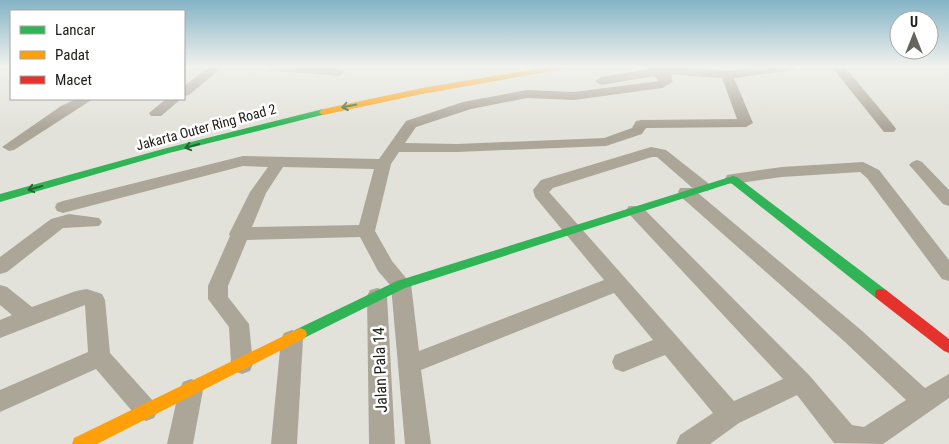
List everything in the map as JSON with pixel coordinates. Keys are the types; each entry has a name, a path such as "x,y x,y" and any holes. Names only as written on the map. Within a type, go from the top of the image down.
{"main road":[{"name":"Jakarta Outer Ring Road 2","path":"0,198 63,179 335,109 448,87"},
{"path":"80,444 402,284 573,228 635,210 694,189 733,179 949,347"}],"street":[{"path":"418,444 402,284 385,266 366,231 383,164 411,124 468,105 569,87"},
{"path":"527,94 574,96 642,87"},
{"path":"396,147 457,148 606,142 637,131 641,124 746,123 732,87"},
{"path":"854,87 889,129"},
{"path":"9,148 66,109 84,100"},
{"path":"156,113 173,100"},
{"path":"730,416 542,193 542,187 645,153 656,152 923,401"},
{"path":"62,207 243,161 383,164"},
{"path":"242,364 239,324 218,299 218,286 238,234 258,192 280,162"},
{"path":"917,166 949,200"},
{"path":"733,179 782,172 863,167 874,174 949,274"},
{"path":"635,210 801,382 843,434 860,440 868,440 949,385"},
{"path":"0,267 56,223 68,220 93,222"},
{"path":"238,234 366,231"},
{"path":"410,364 618,283"},
{"path":"0,293 29,317"},
{"name":"Jalan Pala 14","path":"377,296 382,444"},
{"path":"0,329 76,299 87,297 95,300 99,357 146,410"},
{"path":"284,444 292,339"},
{"path":"623,362 668,344"},
{"path":"0,401 99,357"},
{"path":"689,444 730,416 801,382"},
{"path":"180,444 191,390"}],"traffic: fast":[{"path":"0,198 166,151 323,112"},
{"path":"300,334 401,284 733,179 881,294"}],"traffic: slow":[{"path":"323,112 447,87"},
{"path":"80,444 300,334"}],"traffic: jam":[{"path":"881,294 949,347"}]}
